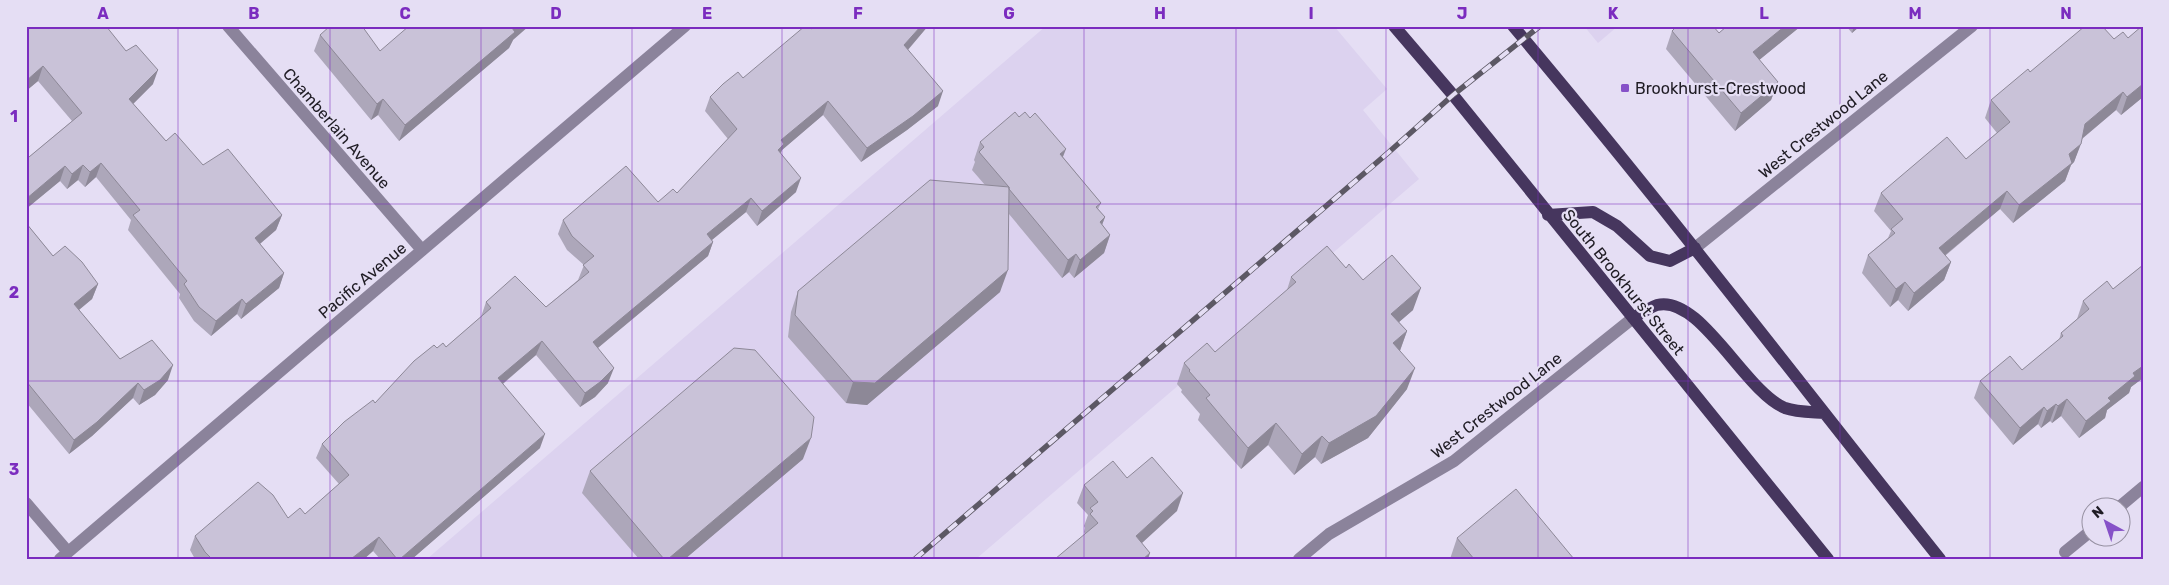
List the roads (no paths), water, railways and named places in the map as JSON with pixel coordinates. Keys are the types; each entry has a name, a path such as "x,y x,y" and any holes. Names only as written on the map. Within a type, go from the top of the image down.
{"main road":[{"name":"South Brookhurst Street","path":"1394,26 1453,95 1548,215 1828,559"},
{"path":"1513,26 1695,248 1940,559"},
{"path":"1548,215 1593,212 1617,226 1650,256 1670,261 1695,248"},
{"path":"1633,318 1658,305 1679,307 1696,318 1760,390 1785,408 1824,413"}],"street":[{"name":"Chamberlain Avenue","path":"228,26 422,250"},
{"name":"Pacific Avenue","path":"64,555 685,26"},
{"name":"West Crestwood Lane","path":"1695,248 1972,26"},
{"name":"West Crestwood Lane","path":"1299,559 1330,534 1454,461 1633,318"},
{"path":"2130,498 2143,487"},
{"path":"26,503 64,555"},
{"path":"2065,552 2082,538"}],"railway":[{"path":"915,559 1453,95 1540,26"}],"place":[{"name":"Brookhurst-Crestwood","path":"1625,88"}]}
